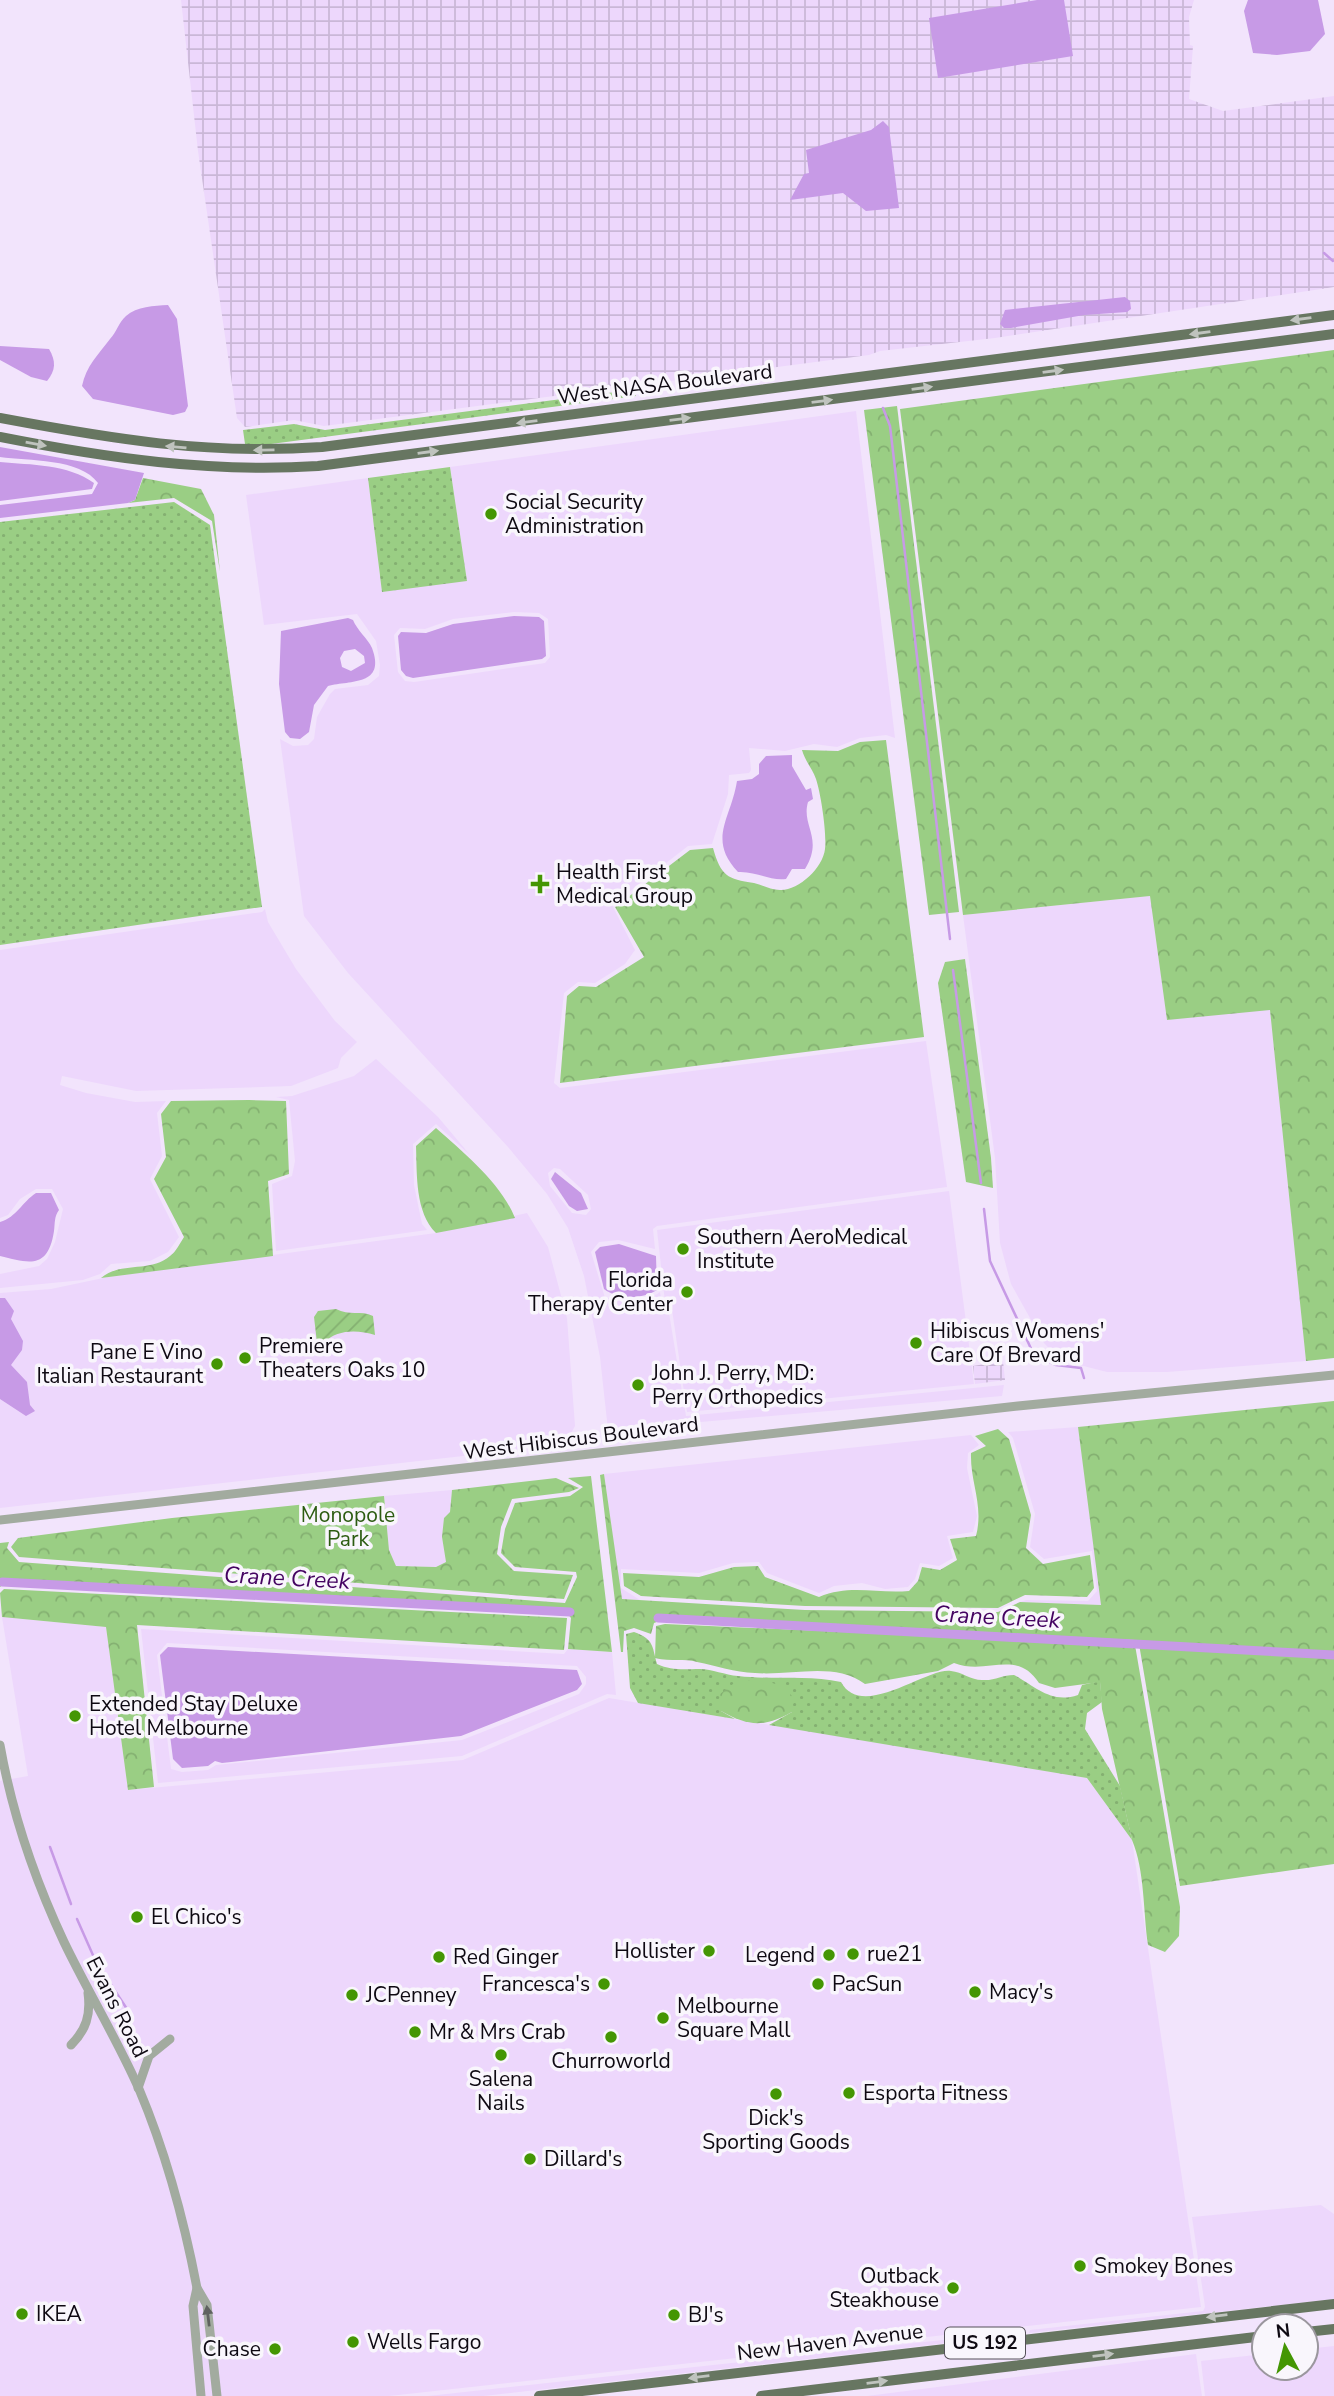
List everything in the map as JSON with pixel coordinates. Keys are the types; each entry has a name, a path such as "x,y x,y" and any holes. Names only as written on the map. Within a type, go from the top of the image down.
{"main road":[{"name":"West NASA Boulevard","path":"0,418 151,444 249,451 331,447 1334,315"},
{"name":"West NASA Boulevard","path":"0,437 158,464 246,469 336,464 1334,334"},
{"path":"965,364 970,372 986,380"},
{"path":"619,410 621,427"},
{"name":"New Haven Avenue","path":"547,2396 1334,2304"},
{"name":"US 192","path":"761,2396 1250,2338"}],"street":[{"name":"West Hibiscus Boulevard","path":"0,1520 1018,1406 1334,1375"},
{"name":"Evans Road","path":"0,1745 11,1796 33,1867 59,1931 138,2088 173,2183 197,2288 207,2305 217,2396"},
{"path":"71,2045 84,2031 88,2022 88,1988"},
{"path":"138,2088 147,2059 157,2047 170,2039"},
{"name":"Evans Road","path":"197,2288 193,2306 201,2396"}],"shaded area":[{"path":"181,0 1194,0 1189,17 1190,45 1193,46 1189,99 1223,111 1334,96 1334,287 995,338 324,426 294,420 245,427 237,418 198,151"},
{"path":"1037,0 1064,0 1073,56 938,78 929,18"},
{"path":"1248,0 1318,0 1325,34 1310,51 1277,55 1253,53 1244,11"},
{"path":"883,121 889,127 899,208 866,211 843,193 790,200 804,174 809,173 806,150 871,130"},
{"path":"1125,297 1130,301 1131,309 1127,312 1084,315 1011,328 1004,328 1000,324 1005,310"},
{"path":"168,305 177,319 188,406 185,412 173,415 93,399 82,386 86,372 124,318 140,308"},
{"path":"0,346 49,349 54,365 50,377 47,381 31,377 0,360"},
{"path":"856,411 895,738 886,735 860,738 837,747 814,744 785,751 749,748 751,770 749,773 729,775 728,794 712,844 688,846 612,905 635,950 625,964 595,983 578,982 564,993 554,1083 560,1088 926,1041 947,1187 657,1226 653,1229 655,1249 618,1240 599,1242 591,1252 606,1301 608,1298 621,1301 651,1298 660,1292 662,1305 668,1307 686,1416 1004,1385 1002,1396 608,1430 600,1357 584,1276 568,1228 547,1194 508,1147 348,973 304,916 280,739 293,746 308,745 314,739 317,717 330,694 335,689 368,685 379,676 380,665 376,641 357,614 264,625 246,495 368,478 382,592 467,580 450,467","holes":["514,612 539,613 548,619 550,657 545,663 414,682 405,681 398,672 394,635 400,628 425,629 453,619","554,1168 560,1169 588,1195 591,1209 586,1215 572,1213 550,1186 548,1173"]},
{"path":"0,447 144,473 135,500 128,503 0,518 0,505 92,494 98,483 90,475 66,465 0,457"},
{"path":"0,462 61,469 94,483 92,489 0,501"},
{"path":"514,616 539,617 544,621 546,656 542,659 413,678 406,676 401,670 398,636 401,632 426,633 453,624"},
{"path":"348,618 353,620 372,648 375,660 374,669 364,679 328,686 314,705 309,732 300,739 290,738 285,732 279,684 281,631","holes":["355,649 364,656 365,663 351,671 342,667 340,658 344,651"]},
{"path":"792,755 792,766 806,790 811,788 813,799 808,802 807,810 812,849 805,869 792,869 786,879 738,872 729,860 722,839 737,781 752,779 759,774 759,764 766,756"},
{"path":"1150,896 1167,1019 1270,1009 1306,1361 1167,1372 1107,1372 1060,1360 1044,1343 1011,1284 1000,1243 995,1158 963,915"},
{"path":"265,909 268,922 296,969 335,1021 357,1042 341,1058 338,1068 291,1086 136,1091 62,1076 60,1085 86,1093 135,1102 166,1101 157,1113 162,1156 150,1179 179,1237 168,1252 150,1261 111,1264 100,1274 83,1280 0,1288 0,1274 39,1266 47,1259 55,1242 63,1209 52,1189 36,1189 20,1199 8,1215 0,1218 0,950 262,912"},
{"path":"376,1059 438,1117 470,1155 436,1124 413,1144 414,1185 422,1224 427,1230 276,1251 272,1184 292,1176 295,1161 289,1100 276,1097 292,1096 354,1076"},
{"path":"555,1172 581,1193 588,1209 577,1211 569,1206 551,1179"},
{"path":"949,1191 974,1384 687,1412 671,1303 665,1302 657,1230"},
{"path":"36,1193 51,1193 59,1210 47,1252 36,1261 20,1261 0,1256 0,1222 11,1217"},
{"path":"527,1213 548,1247 567,1318 575,1426 561,1445 0,1508 0,1293 51,1289 108,1277 436,1233"},
{"path":"619,1244 656,1256 657,1290 631,1297 616,1295 604,1289 595,1252 600,1247"},
{"path":"0,1298 5,1298 14,1311 11,1319 23,1341 22,1350 11,1365 27,1382 30,1405 35,1411 26,1416 0,1399"},
{"path":"1003,1361 1005,1380 975,1384 973,1366"},
{"path":"1078,1427 1102,1605 1020,1602 1088,1601 1097,1591 1092,1551 1044,1559 1030,1547 1035,1514 1013,1438 1008,1432"},
{"path":"971,1435 979,1445 968,1453 967,1468 977,1516 973,1532 947,1536 953,1558 939,1566 920,1563 915,1579 908,1587 885,1589 862,1583 834,1586 819,1593 767,1573 759,1562 733,1563 699,1573 621,1569 621,1588 640,1600 621,1599 604,1474"},
{"path":"452,1490 450,1512 442,1536 446,1562 437,1567 396,1566 389,1550 384,1496"},
{"path":"2,1617 106,1627 128,1790 463,1760 609,1698 1087,1778 1132,1840 1201,2307 389,2396 0,2396 0,1781 28,1776"},
{"path":"141,1629 564,1654 568,1649 612,1652 616,1695 607,1694 462,1756 158,1783","holes":["167,1643 577,1666 586,1677 586,1684 579,1694 462,1740 216,1765 208,1770 182,1772 171,1769 157,1655"]},
{"path":"168,1647 577,1670 582,1684 577,1690 461,1736 222,1763 215,1761 208,1766 182,1768 173,1759 160,1655"},
{"path":"1321,2205 1334,2214 1334,2299 1029,2333 1030,2330 1203,2311 1205,2307 1192,2217"},
{"path":"1007,2333 1008,2336 484,2396 428,2396"},
{"path":"1334,2346 1334,2396 1205,2396 1201,2361 1250,2356 1250,2382 1320,2382 1320,2348"},
{"path":"1196,2354 1202,2396 867,2396"}],"green space":[{"path":"1334,350 1334,1358 1306,1361 1270,1010 1167,1020 1150,896 963,915 900,409"},
{"path":"631,390 636,396 271,444 245,444 243,430 294,424 325,430"},
{"path":"897,406 959,912 929,915 864,410"},
{"path":"450,467 467,581 382,592 368,478"},
{"path":"143,478 201,489 214,515 220,572 212,521 174,498 128,503 135,500"},
{"path":"174,502 210,525 262,907 0,945 0,522"},
{"path":"886,740 924,1037 560,1083 567,996 579,986 596,987 644,957 615,907 690,850 713,848 722,870 731,878 780,890 794,887 815,871 825,849 818,786 802,750 838,751 860,742"},
{"path":"965,959 993,1188 966,1182 938,983 945,962"},
{"path":"171,1101 286,1101 289,1174 268,1181 273,1256 101,1278 117,1270 162,1261 174,1252 184,1237 154,1179 166,1157 161,1114"},
{"path":"436,1128 491,1181 515,1218 436,1233 424,1215 421,1204 416,1146"},
{"path":"336,1309 373,1316 375,1335 348,1332 335,1335 324,1343 317,1343 314,1317 318,1311"},
{"path":"1334,1401 1334,1864 1180,1886 1139,1644 1135,1640 665,1619 654,1623 651,1634 634,1628 624,1631 621,1652 600,1475 604,1474 622,1599 805,1610 998,1612 1020,1602 1101,1605 1078,1427"},
{"path":"998,1429 1009,1439 1031,1515 1026,1548 1043,1564 1090,1555 1094,1588 1087,1597 1025,1595 998,1608 805,1606 641,1596 624,1586 623,1573 699,1577 734,1567 758,1566 765,1577 819,1597 853,1590 909,1591 918,1581 922,1567 940,1570 957,1560 950,1539 976,1536 978,1504 971,1453 986,1446 975,1436"},
{"path":"591,1476 612,1652 568,1649 571,1618 567,1613 4,1584 0,1587 0,1543 9,1542 7,1548 19,1562 565,1603 577,1577 576,1572 515,1567 501,1553 505,1529 515,1503 570,1496 583,1487 568,1478"},
{"name":"Monopole Park","path":"556,1478 579,1488 569,1492 512,1499 501,1527 497,1554 514,1571 573,1575 564,1599 19,1557 11,1547 18,1538 172,1518 384,1496 389,1550 396,1566 436,1567 446,1562 442,1537 444,1518 450,1512 452,1490"},
{"path":"4,1589 567,1618 564,1650 137,1625 154,1787 128,1790 106,1627 2,1617 0,1593"},
{"path":"665,1624 1135,1645 1180,1907 1179,1936 1165,1952 1148,1945 1139,1865 1102,1709 1100,1682 1055,1688 1039,1683 1021,1667 978,1667 954,1663 938,1671 865,1684 853,1677 826,1671 740,1671 692,1661 655,1658 656,1626"},
{"path":"634,1632 649,1640 657,1664 668,1668 705,1669 751,1677 828,1680 841,1682 851,1693 864,1696 879,1695 940,1672 951,1671 982,1680 1014,1675 1044,1693 1060,1697 1078,1695 1082,1685 1100,1681 1102,1702 1087,1713 1085,1729 1120,1786 1132,1840 1087,1778 769,1725 792,1712 721,1711 735,1719 638,1703 630,1688 626,1634"},
{"path":"737,1681 772,1683 786,1690 794,1699 792,1712 757,1723 740,1720 721,1711 720,1694"}],"waterway":[{"path":"1324,253 1333,261"},
{"path":"883,408 890,426 950,939"},
{"path":"953,970 981,1183"},
{"path":"984,1209 990,1261 1034,1355 1056,1365 1081,1368 1084,1378"},
{"name":"Crane Creek","path":"2,1582 570,1612"},
{"name":"Crane Creek","path":"658,1618 1334,1655"},
{"path":"50,1847 71,1904"},
{"path":"77,1919 96,1962 127,2009"}],"place":[{"name":"Social Security Administration","path":"491,514"},
{"name":"Health First Medical Group","path":"540,884"},
{"name":"Southern AeroMedical Institute","path":"683,1249"},
{"name":"Florida Therapy Center","path":"687,1292"},
{"name":"Hibiscus Womens' Care Of Brevard","path":"916,1343"},
{"name":"Premiere Theaters Oaks 10","path":"245,1358"},
{"name":"Pane E Vino Italian Restaurant","path":"217,1364"},
{"name":"John J. Perry, MD: Perry Orthopedics","path":"638,1385"},
{"name":"Extended Stay Deluxe Hotel Melbourne","path":"75,1716"},
{"name":"El Chico's","path":"137,1917"},
{"name":"Hollister","path":"709,1951"},
{"name":"rue21","path":"853,1954"},
{"name":"Legend","path":"829,1955"},
{"name":"Red Ginger","path":"439,1957"},
{"name":"Francesca's","path":"604,1984"},
{"name":"PacSun","path":"818,1984"},
{"name":"Macy's","path":"975,1992"},
{"name":"JCPenney","path":"352,1995"},
{"name":"Melbourne Square Mall","path":"663,2018"},
{"name":"Mr & Mrs Crab","path":"415,2032"},
{"name":"Churroworld","path":"611,2037"},
{"name":"Salena Nails","path":"501,2055"},
{"name":"Esporta Fitness","path":"849,2093"},
{"name":"Dick's Sporting Goods","path":"776,2094"},
{"name":"Dillard's","path":"530,2159"},
{"name":"Smokey Bones","path":"1080,2266"},
{"name":"Outback Steakhouse","path":"953,2288"},
{"name":"IKEA","path":"22,2314"},
{"name":"BJ's","path":"674,2315"},
{"name":"Wells Fargo","path":"353,2342"},
{"name":"Chase","path":"275,2349"}]}
